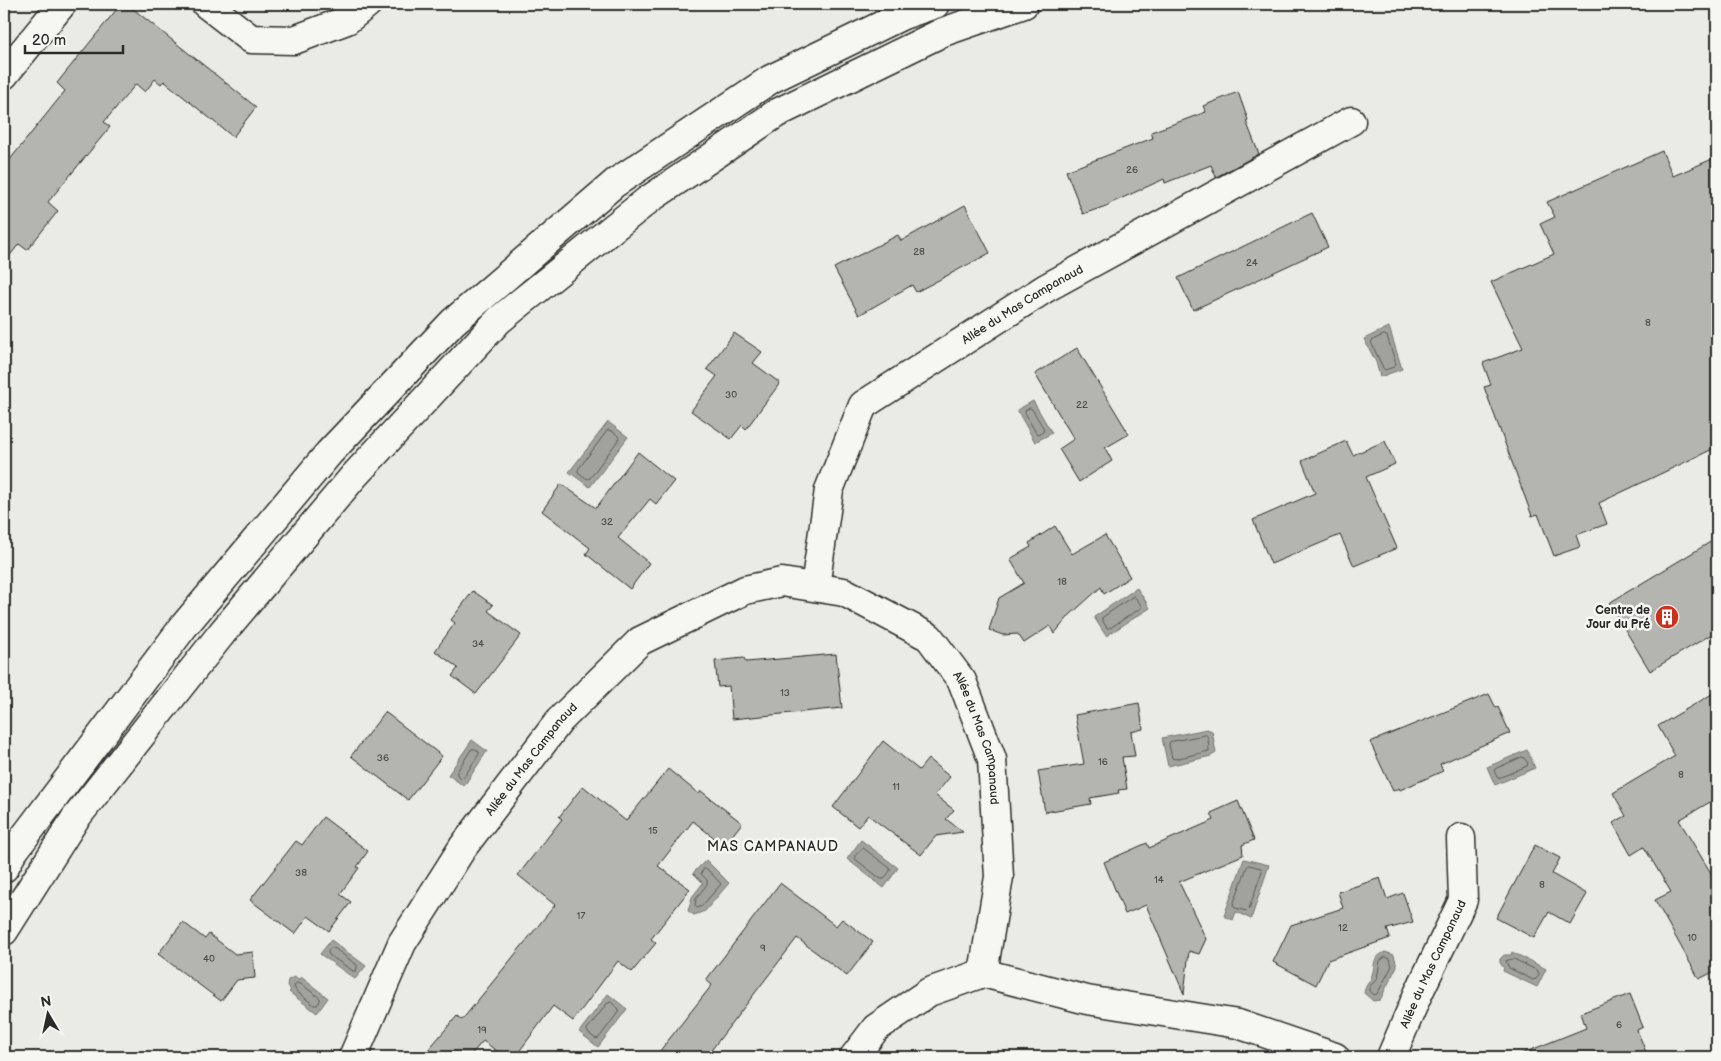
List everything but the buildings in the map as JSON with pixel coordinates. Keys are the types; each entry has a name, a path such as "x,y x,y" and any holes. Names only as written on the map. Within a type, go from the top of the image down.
{"street":[{"path":"4,76 62,4"},
{"path":"206,4 251,39 294,40 347,20 367,4"},
{"path":"4,868 13,852 184,626 329,453 453,322 616,183 771,79 903,15 934,4"},
{"path":"4,931 75,819 222,633 354,476 499,320 648,200 777,113 943,32 1024,4"},
{"name":"Allée du Mas Campanaud","path":"815,587 829,490 863,405 1046,288 1351,121"},
{"name":"Allée du Mas Campanaud","path":"353,1057 402,943 463,846 560,720 640,641 745,590 782,582 844,592 929,637 962,680 992,759 999,877 983,973"},
{"name":"Allée du Mas Campanaud","path":"1391,1057 1418,994 1463,900 1461,838"},
{"path":"854,1057 876,1028 929,992 983,973 1087,1000 1238,1024 1335,1057"}],"water":[{"path":"1389,327 1402,369 1380,377 1376,362 1364,339"},
{"path":"1033,401 1052,433 1035,442 1017,410"},
{"path":"608,422 628,437 590,487 569,472"},
{"path":"1137,588 1150,608 1106,636 1094,617"},
{"path":"1207,729 1212,731 1216,753 1211,756 1168,766 1162,738"},
{"path":"472,740 487,751 464,786 448,775"},
{"path":"1527,750 1535,768 1495,785 1487,767"},
{"path":"861,840 898,868 884,888 847,859"},
{"path":"1244,859 1269,865 1251,919 1236,912 1233,920 1224,916"},
{"path":"706,860 729,883 705,911 694,915 688,911 692,897 703,883 693,873"},
{"path":"331,940 366,966 355,979 320,954"},
{"path":"1385,952 1394,955 1397,966 1380,1000 1373,1001 1364,993 1371,978 1376,959"},
{"path":"1512,952 1546,969 1537,987 1503,971 1504,968 1500,963 1500,959 1504,955 1511,955"},
{"path":"294,977 299,979 301,977 328,998 317,1013 289,992 291,990 287,986 288,980"},
{"path":"608,994 627,1009 598,1047 579,1032"}],"place":[{"name":"Centre de Jour du Pré","path":"1667,617"}],"district":[{"name":"MAS CAMPANAUD","path":"773,846"}]}
